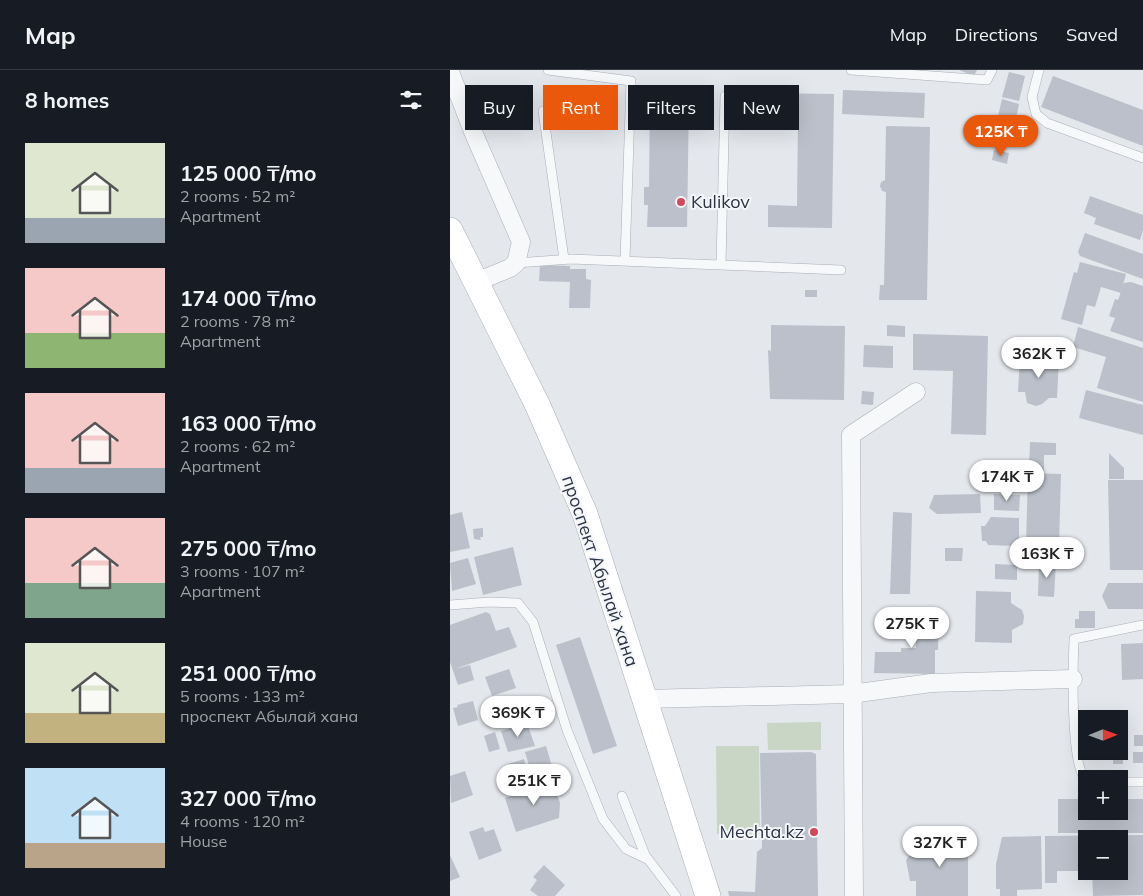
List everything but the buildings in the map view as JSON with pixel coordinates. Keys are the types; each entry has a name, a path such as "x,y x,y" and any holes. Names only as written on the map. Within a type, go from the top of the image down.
{"main road":[{"name":"проспект Абылай хана","path":"450,230 537,404 585,514 708,896"}],"street":[{"path":"450,72 474,134 521,242 516,264 476,282"},
{"path":"854,896 851,694 851,435 916,392"},
{"path":"644,699 851,694 931,683 1073,679"}],"lane":[{"path":"548,70 631,81 625,260"},
{"path":"851,70 987,80 992,70"},
{"path":"1039,70 1032,97 1036,114 1047,123 1143,158"},
{"path":"542,111 564,259"},
{"path":"720,264 724,130"},
{"path":"516,264 564,259 625,260 841,270"},
{"path":"450,605 489,602 518,603 533,622 567,730 603,819 626,849 649,860"},
{"path":"1080,770 1073,679 1074,639 1143,624"},
{"path":"1128,782 1143,782"},
{"path":"622,796 649,860 676,896"}],"green space":[{"path":"821,722 821,750 768,750 767,723"},
{"path":"716,746 759,746 760,834 717,834"}],"place":[{"name":"Kulikov","path":"681,202"},
{"name":"Mechta.kz","path":"814,832"}]}
